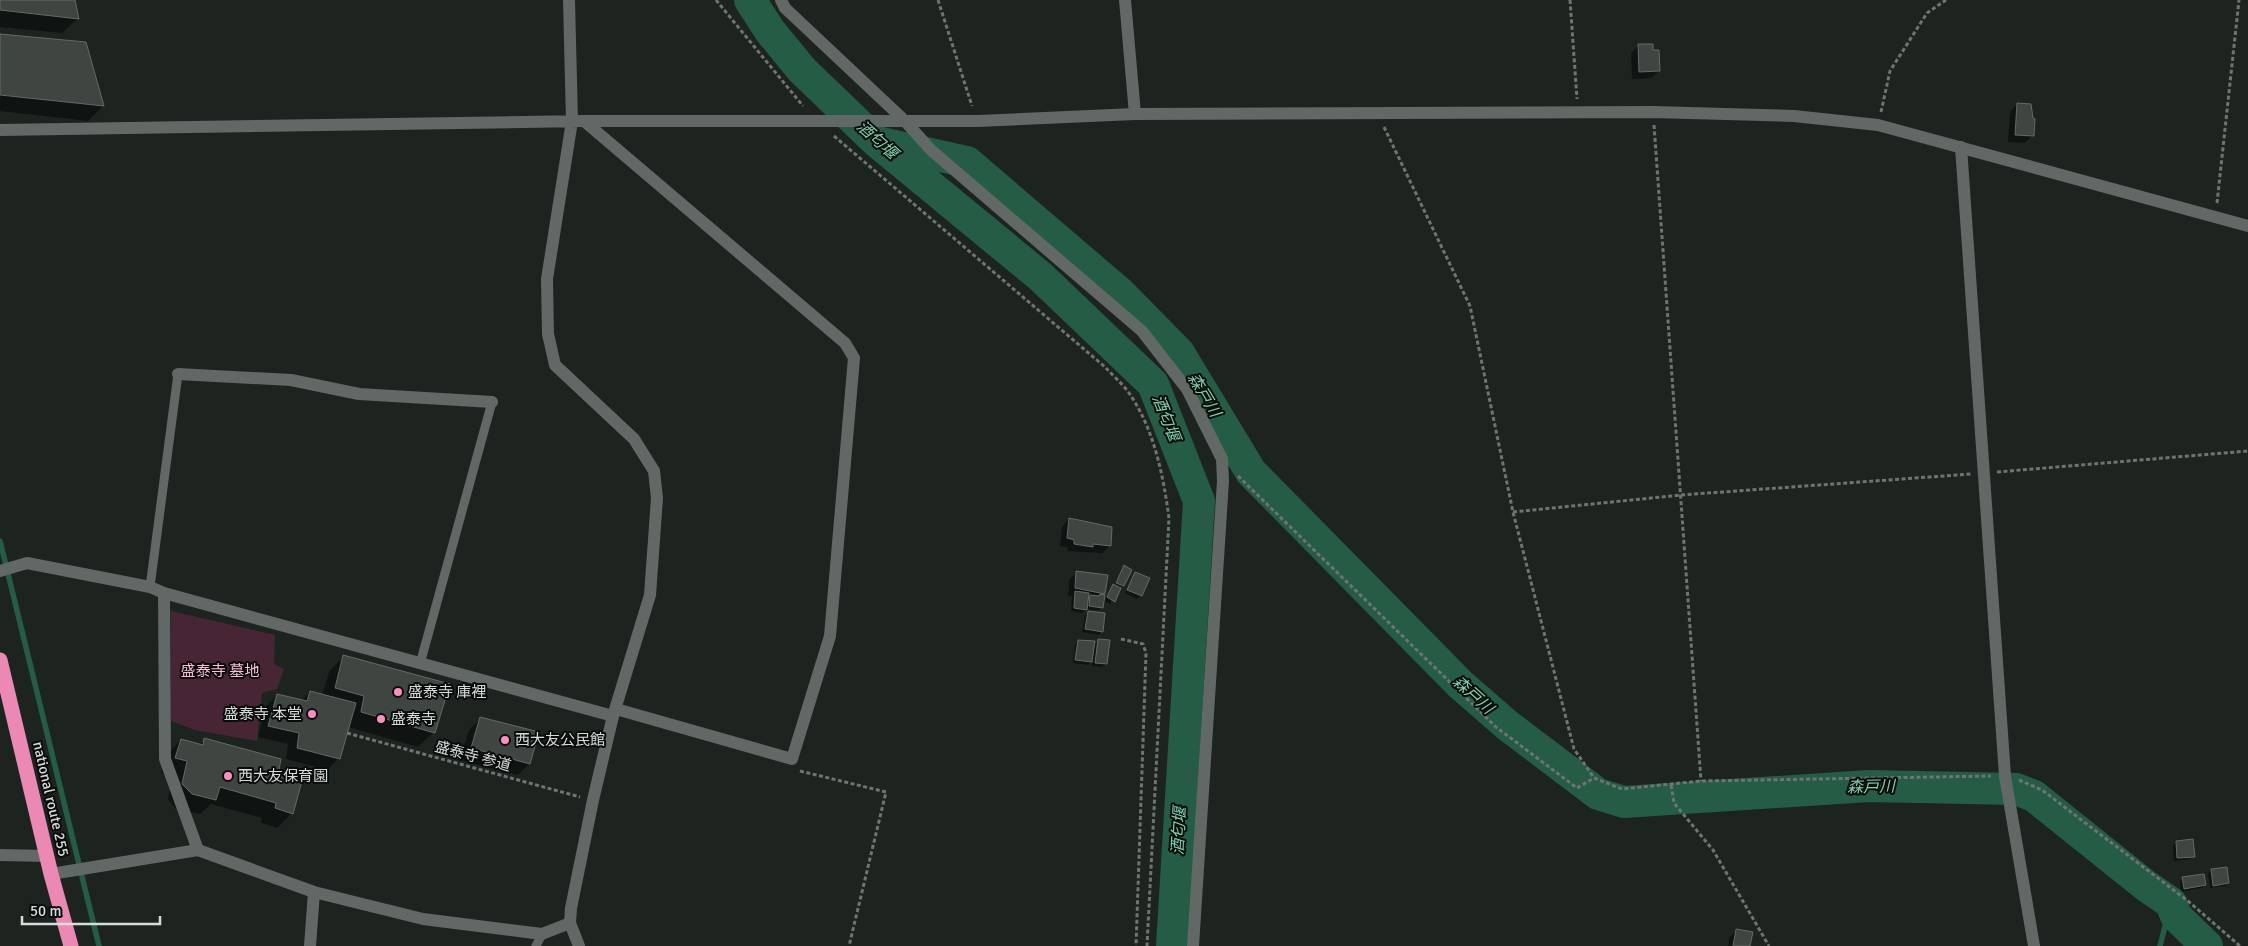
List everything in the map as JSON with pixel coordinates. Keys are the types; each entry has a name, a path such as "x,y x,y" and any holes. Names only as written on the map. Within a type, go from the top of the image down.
{"highway":[{"name":"national route 255","path":"0,660 51,874 71,946"}],"street":[{"path":"569,0 578,121 547,279 548,334 555,365 634,438 654,471 657,498 650,595 614,712 593,800 571,908 570,923 578,946"},
{"path":"781,0 785,8 904,120 931,150 1142,331 1187,388 1222,459 1223,481 1193,946"},
{"path":"1125,0 1135,114"},
{"path":"0,130 578,121 978,121 1135,114 1653,112 1794,116 1878,125 2248,226"},
{"path":"0,571 27,563 150,587 164,593 420,664 792,759 830,636 854,358 845,343 578,121"},
{"path":"1961,148 1983,473 2007,783 2034,946"},
{"path":"178,374 291,380 359,394 492,402"},
{"path":"164,593 164,752 198,850"},
{"path":"51,874 198,850 314,892 423,919 542,934 570,923"},
{"path":"0,856 48,856"},
{"path":"310,946 314,892"}],"lane":[{"path":"150,587 178,374"},
{"path":"420,664 492,402"},
{"path":"536,946 542,934"}],"path":[{"path":"716,0 816,121 1105,367 1128,392 1156,449 1164,480 1168,518 1147,946"},
{"path":"938,0 978,121"},
{"path":"1570,0 1578,112"},
{"path":"1878,125 1890,71 1927,13 1946,0"},
{"path":"2216,216 2239,0"},
{"path":"1653,112 1701,781"},
{"path":"1378,114 1470,306 1513,512 1574,749 1594,778 1622,789 1701,781 2007,783 2042,790 2188,901 2240,946"},
{"path":"1513,512 1681,495 2248,451"},
{"path":"1222,459 1496,727 1577,788 1594,778"},
{"path":"1121,639 1143,644 1146,653 1136,946"},
{"name":"盛泰寺 参道","path":"347,733 593,800"},
{"path":"792,759 792,766 804,773 886,792 849,946"},
{"path":"1671,785 1674,803 1713,850 1769,946"}],"green space":[{"name":"盛泰寺 墓地","path":"171,611 275,635 274,664 284,669 277,689 262,693 257,741 195,730 171,721"}],"building":[{"path":"0,0 75,0 79,19 0,10"},
{"path":"0,34 86,42 104,106 0,95"},
{"path":"1638,44 1653,44 1653,50 1659,50 1660,71 1639,72"},
{"path":"2017,103 2031,104 2033,118 2035,119 2034,136 2015,135"},
{"path":"1069,518 1112,527 1111,546 1093,544 1093,547 1074,544 1074,540 1067,538"},
{"path":"1124,565 1132,570 1124,586 1116,583"},
{"path":"1076,571 1108,575 1105,594 1075,588"},
{"path":"1135,572 1150,578 1142,596 1127,590"},
{"path":"1113,584 1121,588 1115,602 1107,597"},
{"path":"1075,591 1089,593 1087,610 1074,608"},
{"path":"1100,594 1105,595 1103,608 1089,606 1090,595 1099,596"},
{"path":"1088,611 1105,613 1103,632 1085,629"},
{"path":"1098,639 1110,640 1107,664 1095,663"},
{"path":"1078,640 1095,641 1092,662 1075,660"},
{"name":"盛泰寺 庫裡","path":"343,655 450,684 435,733 361,712 364,696 335,688"},
{"name":"盛泰寺 本堂","path":"310,691 356,703 340,759 297,748 299,733 268,726 277,694 307,701"},
{"name":"西大友公民館","path":"480,717 539,732 530,764 471,748"},
{"path":"204,738 281,759 278,775 302,781 293,814 275,808 276,803 220,787 216,800 192,794 182,784 187,761 175,758 181,739 203,745"},
{"path":"2193,839 2195,857 2177,858 2176,841"},
{"path":"2227,867 2229,883 2213,886 2211,869"},
{"path":"2204,874 2206,885 2184,889 2182,877"},
{"path":"1736,929 1753,932 1750,946 1733,946"}],"waterway":[{"name":"酒匂堰","path":"750,0 770,31 802,70 877,142 1041,277 1153,384 1199,501 1172,946"},
{"name":"森戸川","path":"877,142 967,162 1120,293 1179,353 1251,472 1460,684 1507,725 1598,794 1624,802 1869,786 2016,789 2034,796 2145,885 2171,903 2176,916 2207,946"},
{"path":"0,541 99,946"},
{"path":"2160,946 2171,903"}],"place":[{"name":"盛泰寺 庫裡","path":"398,692"},
{"name":"盛泰寺 本堂","path":"312,714"},
{"name":"盛泰寺","path":"381,719"},
{"name":"西大友公民館","path":"505,740"},
{"name":"西大友保育園","path":"228,776"}]}
